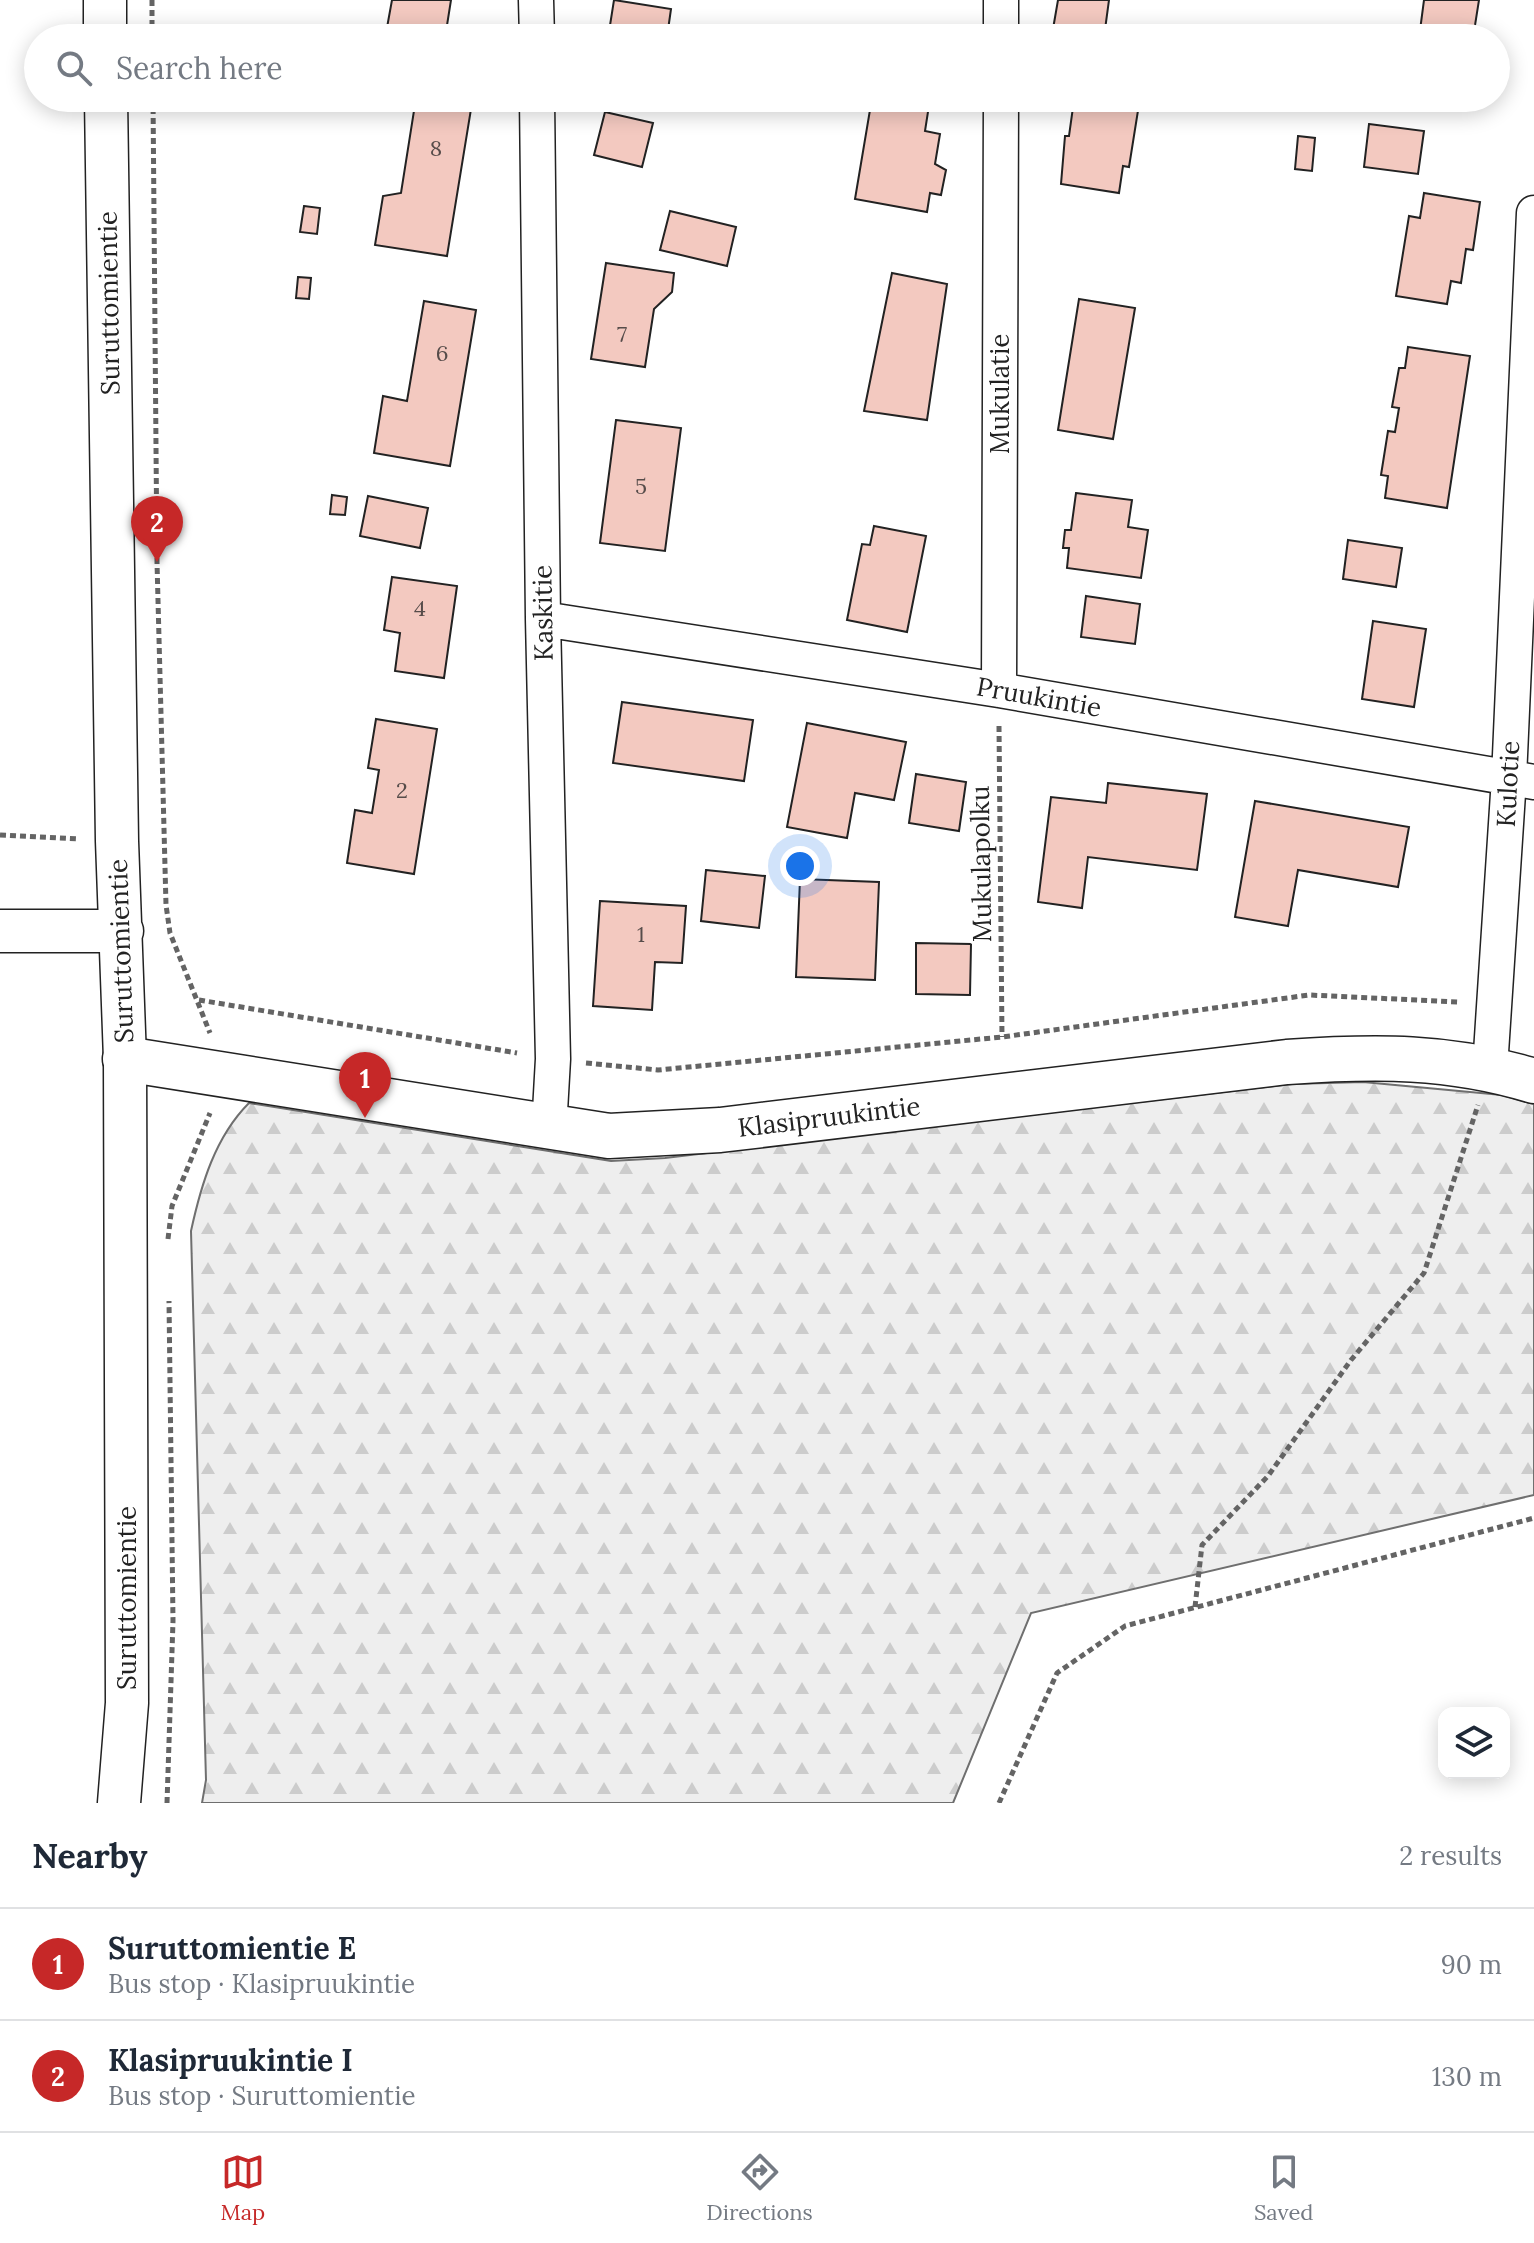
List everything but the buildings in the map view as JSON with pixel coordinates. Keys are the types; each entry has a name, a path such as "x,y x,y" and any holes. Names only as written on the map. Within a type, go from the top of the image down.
{"main road":[{"name":"Klasipruukintie","path":"125,1059 549,1129 609,1136 665,1135 1287,1062 1363,1057 1438,1059 1490,1068 1534,1081"}],"street":[{"path":"105,0 105,24"},
{"path":"536,0 537,24"},
{"path":"1001,0 1001,24"},
{"name":"Suruttomientie","path":"106,112 117,841 125,1059 127,1703 119,1803"},
{"name":"Kaskitie","path":"537,112 543,619 553,1059 549,1129"},
{"name":"Mukulatie","path":"999,690 1001,112"},
{"name":"Kulotie","path":"1490,1068 1494,1004 1521,780 1534,213"},
{"name":"Pruukintie","path":"543,619 999,690 1521,780"},
{"path":"0,931 122,931"}],"path":[{"path":"152,0 152,24"},
{"path":"153,112 157,562 166,905 170,933 212,1038 217,1075 209,1118 172,1206 168,1240"},
{"name":"Mukulapolku","path":"999,690 1002,1037"},
{"path":"198,1000 553,1059 658,1070 1002,1037 1309,995 1494,1004"},
{"path":"1195,1607 1202,1545 1268,1476 1351,1360 1424,1273 1490,1068"},
{"path":"167,1803 173,1621 169,1287"},
{"path":"999,1803 1057,1673 1125,1626 1534,1518"}],"green space":[{"path":"1363,1082 1502,1095 1534,1104 1534,1495 1031,1613 953,1803 202,1803 206,1780 191,1231 218,1146 249,1103 611,1161 665,1158 1292,1084"}],"place":[{"name":"Klasipruukintie I","path":"157,562"},
{"name":"Suruttomientie E","path":"365,1118"}]}
